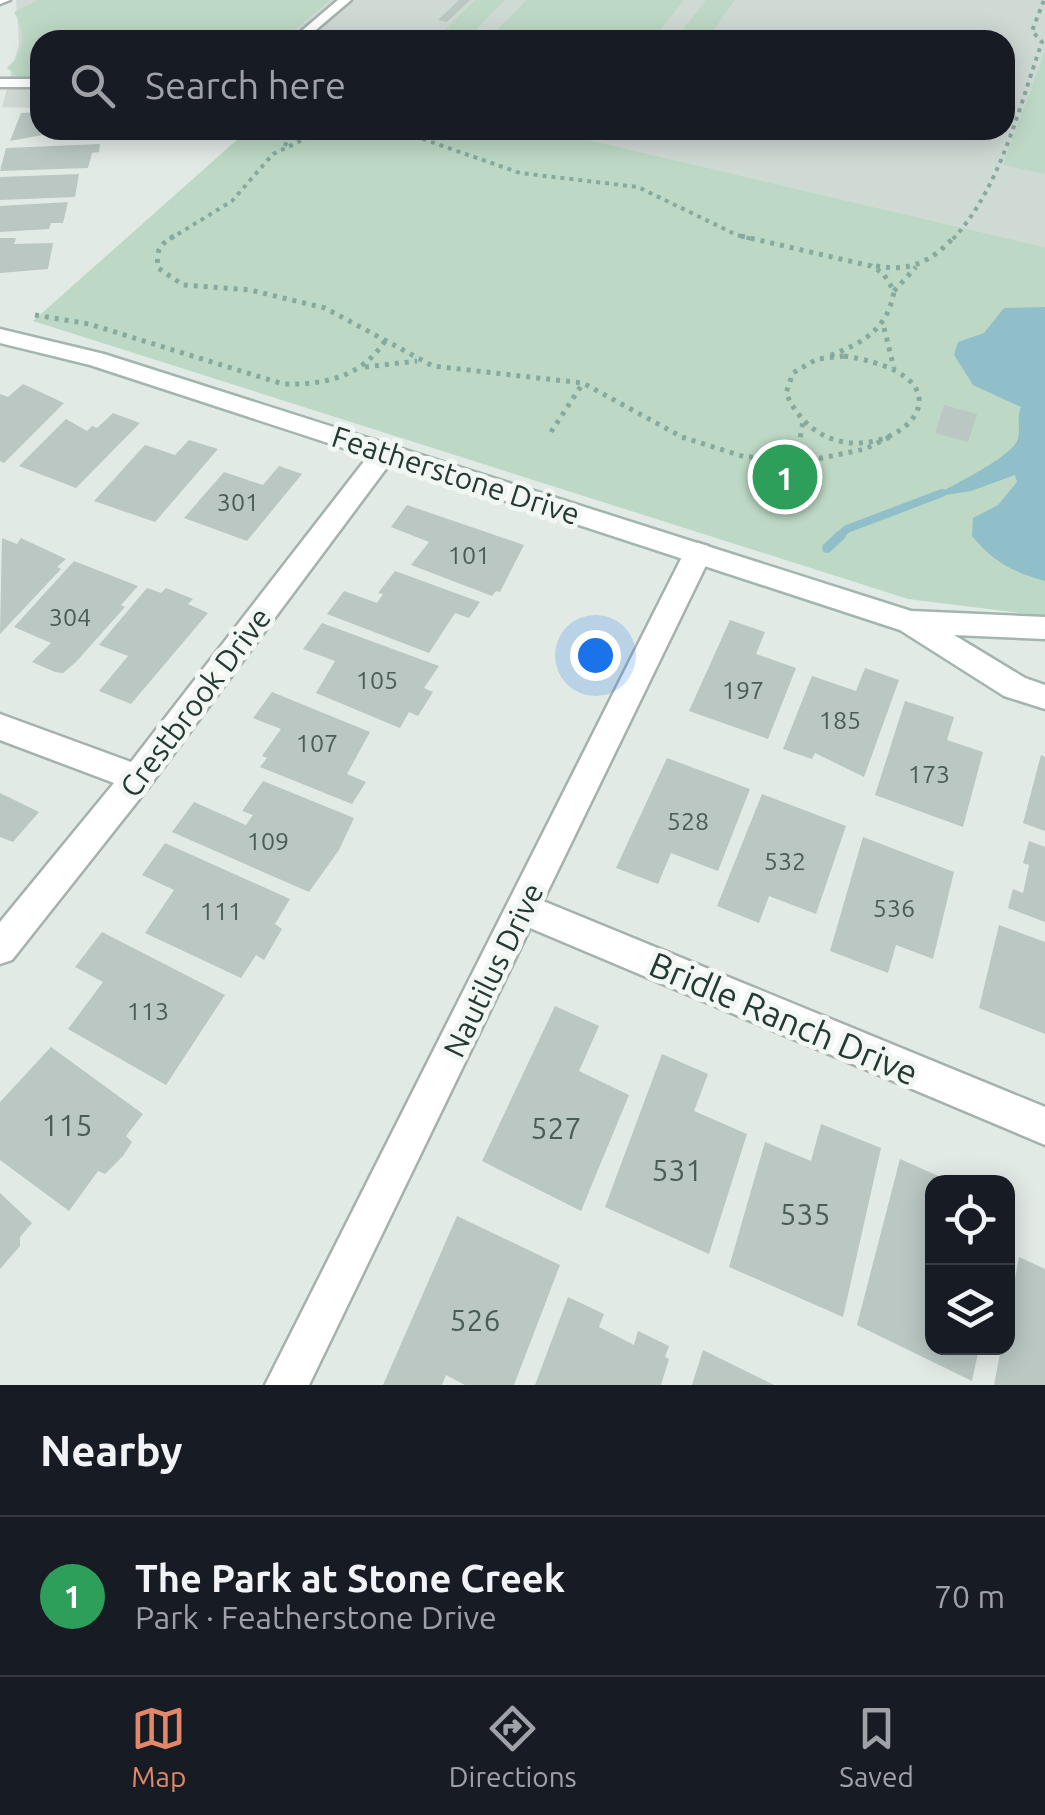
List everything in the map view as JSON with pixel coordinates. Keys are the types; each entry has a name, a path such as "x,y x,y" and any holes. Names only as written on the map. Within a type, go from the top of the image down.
{"street":[{"name":"Featherstone Drive","path":"0,336 96,358 910,622 1015,687 1045,697"},
{"name":"Crestbrook Drive","path":"0,948 138,778 385,452"},
{"name":"Nautilus Drive","path":"286,1385 698,554"},
{"name":"Featherstone Drive","path":"910,622 1045,628"},
{"path":"0,727 138,778"},
{"name":"Bridle Ranch Drive","path":"523,909 1045,1126"}],"lane":[{"path":"309,30 345,0"},
{"path":"0,84 30,82"}],"path":[{"path":"1015,114 1042,42 1032,30 1044,0"},
{"path":"285,148 288,140"},
{"path":"309,140 268,159 232,201 161,244 156,253 158,268 183,285 250,290 300,300 344,316 420,361 455,370 583,383 700,445 769,460 844,455 910,425 918,408 914,388 897,372 887,352 884,326"},
{"path":"426,140 520,173 638,188 737,235 871,266 916,266"},
{"path":"890,437 866,442 843,440 803,422 788,401 789,380 805,363 863,342 884,326 890,316 894,290 916,266 951,241 982,202 1005,140"},
{"path":"871,266 884,274 894,290"},
{"path":"35,315 89,324 284,384 310,386 363,367 420,361"},
{"path":"363,367 378,354 385,341"},
{"path":"829,356 858,357 897,372"},
{"path":"551,432 583,383"},
{"path":"769,460 798,446 804,434 803,422"}],"shaded area":[{"path":"16,0 1045,0 1045,247 589,140 1015,140 1015,30 30,30 30,108 2,107 19,44"}],"green space":[{"path":"39,0 331,0 294,30 30,30 30,78 20,79 7,68 18,55 22,41 14,12"},
{"path":"475,0 505,0 476,30 444,30"},
{"path":"526,0 684,0 660,30 497,30"},
{"path":"706,0 735,0 713,30 683,30"},
{"path":"1045,51 1045,174 1003,165"},
{"path":"237,140 589,140 1045,247 1045,616 908,599 33,321"}],"water":[{"path":"1045,307 1045,581 1004,565 972,536 973,518 998,505 1017,482 1015,475 971,491 933,497 1006,454 1019,434 1021,407 973,385 954,355 958,342 984,333 1004,308"}],"building":[{"path":"459,0 470,0 447,22 438,20"},
{"path":"21,113 30,113 30,137 10,141"},
{"path":"100,144 99,152 92,153 88,168 0,171 6,148"},
{"path":"79,174 75,197 0,200 0,177"},
{"path":"68,202 63,223 51,223 49,229 0,232 0,206"},
{"path":"0,238 16,238 14,244 53,243 48,269 0,273"},
{"path":"23,384 64,403 4,463 0,461 0,394 8,397"},
{"path":"944,405 977,414 968,442 935,433"},
{"path":"113,413 140,423 76,488 19,466 66,419 87,431 92,426 97,428"},
{"path":"189,440 218,449 155,522 94,501 145,445 175,455"},
{"path":"279,466 302,474 247,541 184,518 224,472 263,485"},
{"path":"407,505 524,545 500,592 492,596 411,565 429,542 391,527"},
{"path":"2,538 17,544 21,538 66,559 0,634"},
{"path":"74,561 138,586 121,605 125,607 76,662 63,673 55,672 32,662 51,643 14,627"},
{"path":"395,571 480,602 469,618 455,613 429,653 327,614 344,591 377,603 383,594 378,593"},
{"path":"147,588 161,593 166,588 193,599 188,604 208,613 131,704 99,691 128,656 99,645"},
{"path":"730,620 765,632 756,654 796,668 768,739 689,711"},
{"path":"322,623 439,666 424,688 433,692 418,716 409,712 400,728 316,693 335,661 303,649"},
{"path":"865,668 899,680 864,777 815,753 812,759 783,749 812,676 856,691"},
{"path":"272,692 370,732 347,774 366,782 352,804 260,767 267,758 262,756 281,729 253,718"},
{"path":"905,701 954,717 947,740 983,752 963,827 875,795"},
{"path":"1041,755 1045,757 1045,831 1023,823"},
{"path":"667,758 750,789 718,871 671,853 658,884 616,868"},
{"path":"263,781 354,818 339,850 309,892 172,832 194,802 246,825 253,815 242,811"},
{"path":"0,793 39,812 13,842 0,837"},
{"path":"762,794 846,826 816,914 769,896 759,923 717,906"},
{"path":"863,837 954,872 933,959 896,945 888,973 830,951"},
{"path":"1029,841 1045,847 1045,922 1008,908 1013,889 1023,893 1029,865 1023,863"},
{"path":"165,843 290,899 275,924 282,929 264,960 256,955 241,978 145,933 174,890 142,875"},
{"path":"999,925 1045,942 1045,1034 979,1008"},
{"path":"102,932 225,995 166,1085 68,1029 103,982 75,967"},
{"path":"555,1006 599,1026 579,1071 629,1095 581,1211 482,1161"},
{"path":"51,1047 143,1114 126,1136 132,1142 123,1156 105,1174 98,1171 69,1211 0,1160 0,1102"},
{"path":"662,1054 708,1074 694,1111 747,1134 709,1254 605,1207"},
{"path":"821,1124 881,1148 843,1317 729,1267 765,1142 811,1161"},
{"path":"900,1159 936,1175 925,1175 925,1355 978,1355 972,1381 857,1325"},
{"path":"0,1193 32,1223 20,1237 20,1246 0,1269"},
{"path":"457,1216 560,1265 514,1385 465,1385 446,1375 442,1385 383,1385"},
{"path":"1019,1257 1045,1269 1045,1385 994,1385 1000,1355 1015,1355 1015,1278"},
{"path":"568,1297 604,1314 599,1327 634,1345 638,1331 669,1346 661,1385 535,1385"},
{"path":"703,1350 774,1385 692,1385"}],"waterway":[{"path":"838,537 847,529 942,493"},
{"path":"827,548 841,535"}],"place":[{"name":"The Park at Stone Creek","path":"785,477"}]}
